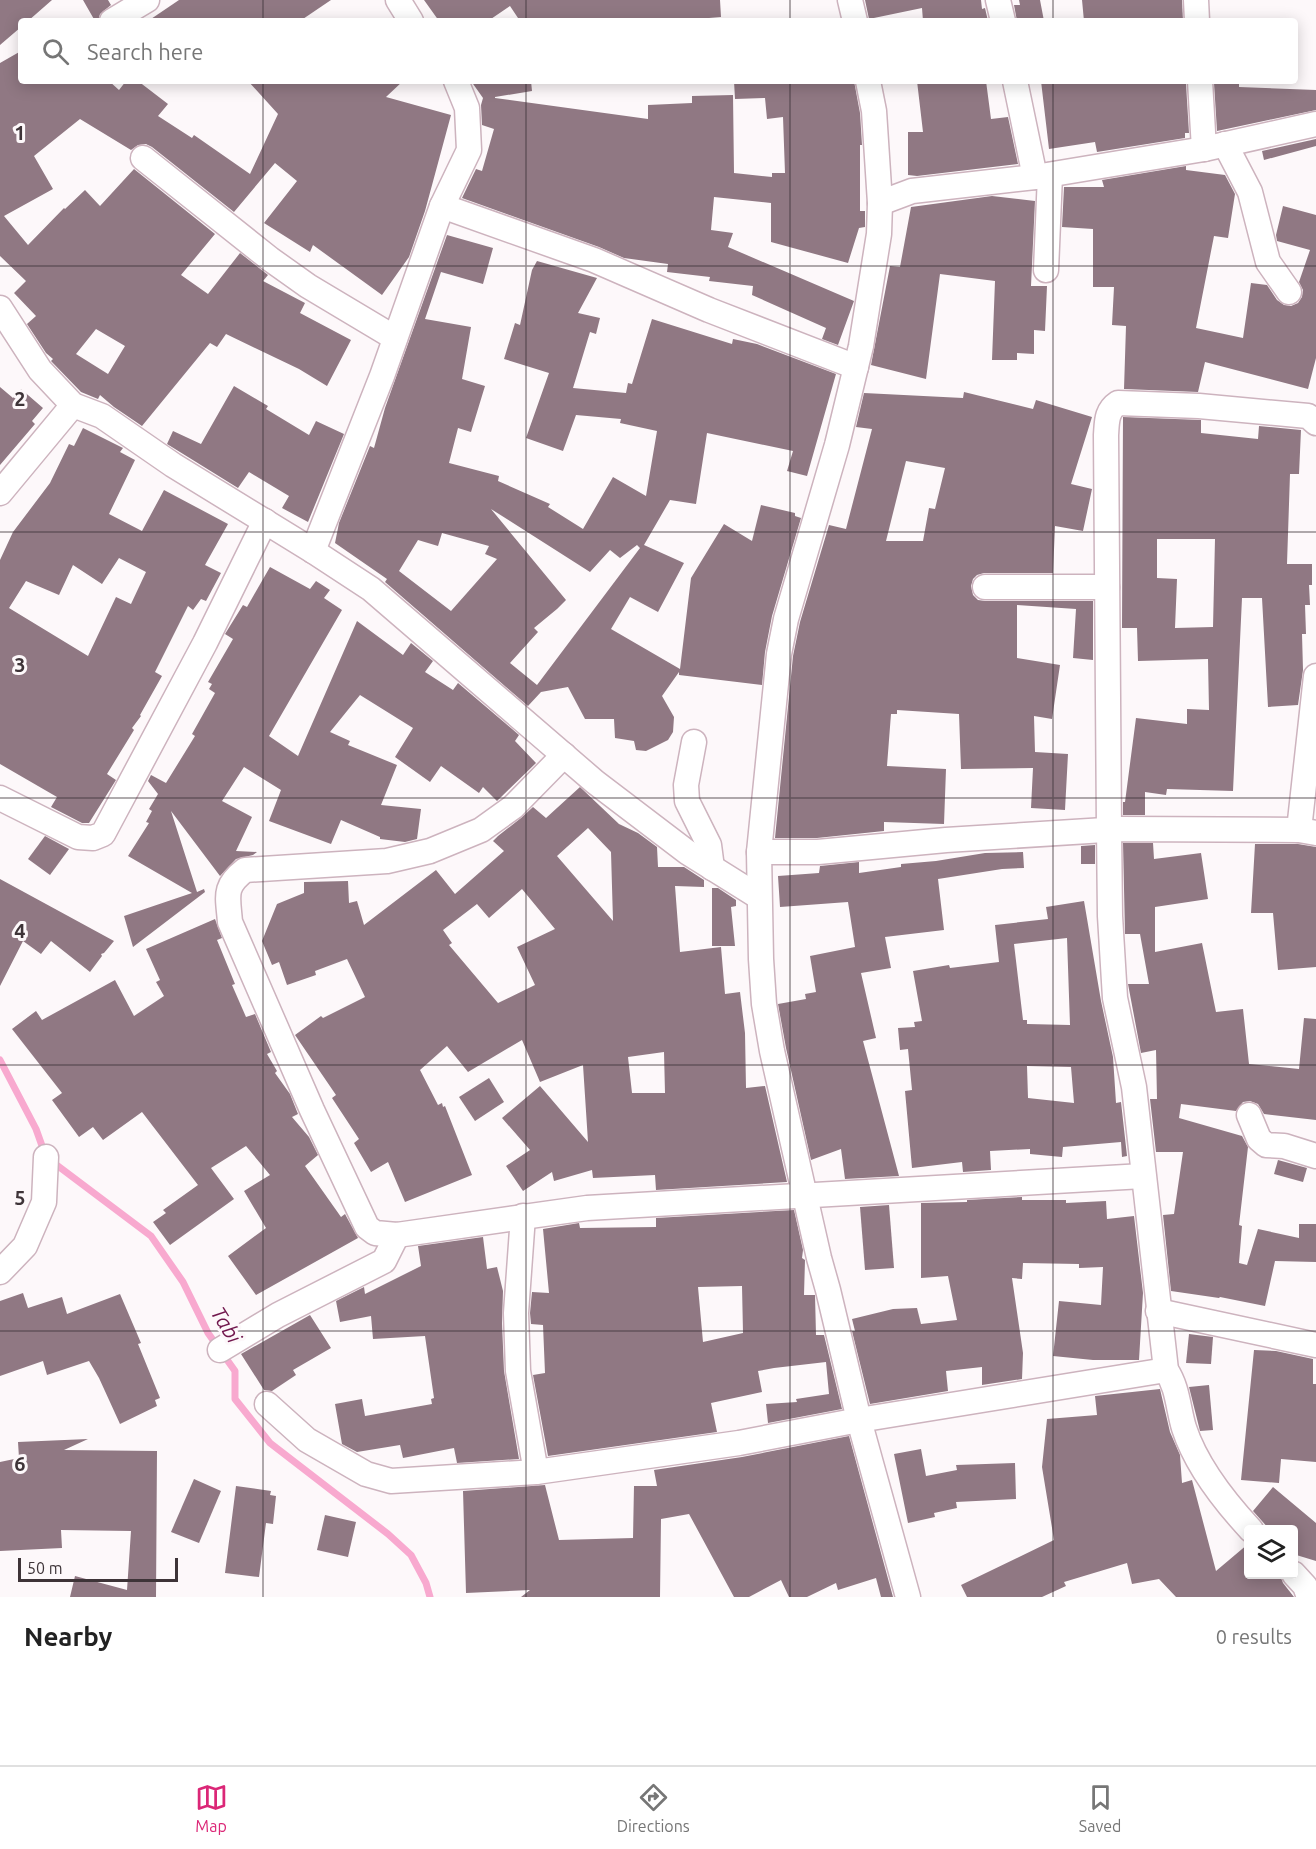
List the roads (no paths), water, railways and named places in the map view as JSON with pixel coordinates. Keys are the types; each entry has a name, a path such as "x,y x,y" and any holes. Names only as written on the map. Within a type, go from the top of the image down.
{"street":[{"path":"117,18 147,0"},
{"path":"398,0 409,18"},
{"path":"850,0 854,18"},
{"path":"998,0 1002,18"},
{"path":"1196,0 1197,18"},
{"path":"314,550 395,338 442,206 469,150 467,108 457,84"},
{"path":"869,84 874,111 880,203 879,234 856,367 837,445 786,619 779,654 759,852 759,897 761,959 768,1028 805,1196 859,1420 908,1597"},
{"path":"1016,84 1043,176 1047,270"},
{"path":"1201,84 1215,147 1250,192 1269,262 1289,292"},
{"path":"880,203 912,191 1043,176 1215,147 1316,124"},
{"path":"142,158 270,259 395,338"},
{"path":"442,206 594,260 708,310 856,367"},
{"path":"0,308 40,370 73,405 102,416 173,465 314,550 371,589 564,755 638,815 687,852 759,897"},
{"path":"1247,1525 1225,1499 1201,1463 1184,1428 1173,1381 1166,1370 1134,1088 1115,998 1108,830 1106,435 1108,414 1111,408 1119,404 1199,406 1308,416 1316,423"},
{"path":"0,493 73,405"},
{"path":"0,798 78,837 93,838 103,834 205,643 265,521"},
{"path":"985,587 1107,587"},
{"path":"759,852 818,852 946,840 1108,830 1307,831 1316,676"},
{"path":"694,742 686,785 687,801 709,845 712,867"},
{"path":"564,755 513,807 481,830 430,851 387,861 245,870 232,880 228,894 230,922 312,1110 367,1227 375,1233 398,1234 587,1208 1143,1176"},
{"path":"1249,1115 1258,1139 1266,1145 1284,1146 1316,1155"},
{"path":"0,1272 25,1246 44,1202 46,1157"},
{"path":"523,1216 516,1313 518,1371 536,1472"},
{"path":"220,1350 278,1315 384,1261 398,1234"},
{"path":"1158,1311 1316,1345"},
{"path":"267,1404 307,1440 366,1474 391,1481 536,1472 739,1443 859,1420 1166,1370"},
{"path":"1298,1579 1305,1586 1310,1597"}],"waterway":[{"name":"Tabi","path":"0,1060 36,1129 46,1157 151,1236 183,1282 208,1333 235,1371 235,1399 270,1443 388,1534 411,1555 426,1583 430,1597"}]}
